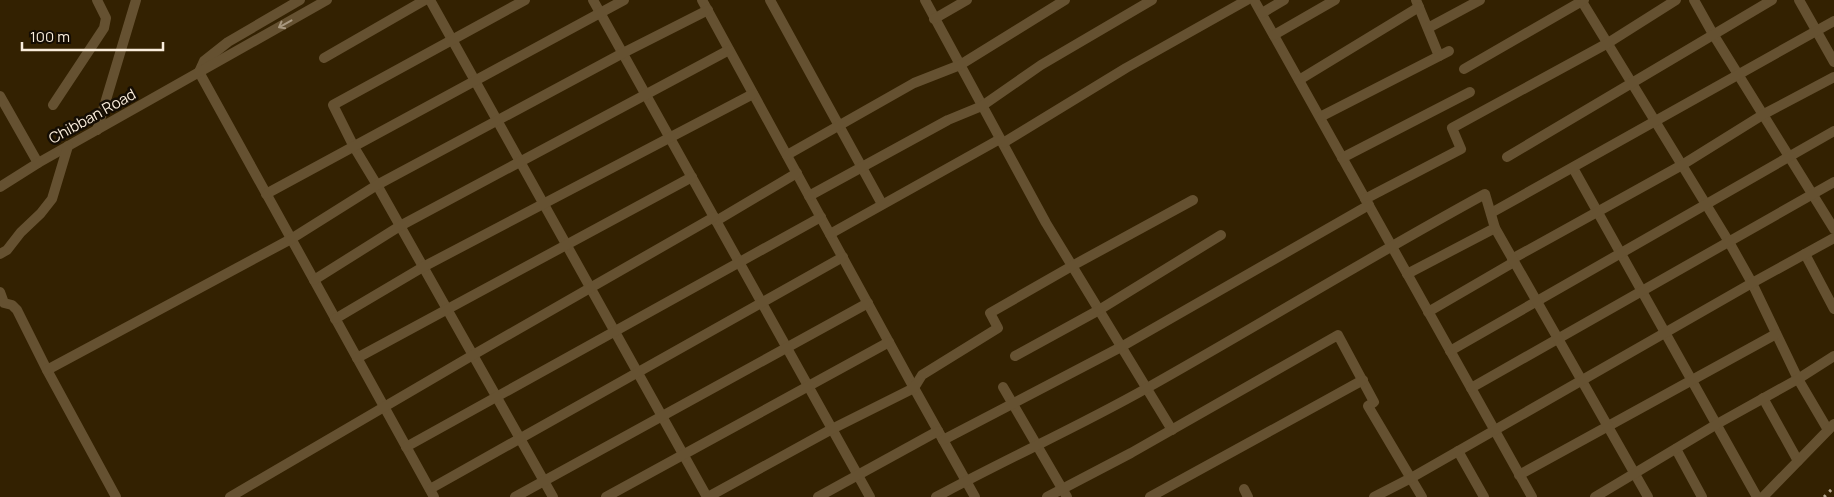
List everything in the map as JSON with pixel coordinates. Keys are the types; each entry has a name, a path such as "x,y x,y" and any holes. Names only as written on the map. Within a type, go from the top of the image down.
{"street":[{"path":"53,105 104,28 106,18 96,0"},
{"path":"97,130 136,0"},
{"name":"Chibban Road","path":"0,187 38,163 327,0"},
{"path":"324,58 425,0"},
{"path":"430,0 708,497 832,429 914,388 922,375 998,328 990,314 1072,266 1194,200"},
{"path":"525,0 332,105 553,497"},
{"path":"593,0 870,497"},
{"path":"266,194 624,0"},
{"path":"702,0 975,497"},
{"path":"770,0 882,204"},
{"path":"924,0 1046,223 1172,430"},
{"path":"934,19 967,0"},
{"path":"787,155 914,83 960,65 1065,0"},
{"path":"810,196 948,120 982,106 1041,65 1152,0"},
{"path":"830,234 882,204 1001,141 1247,0"},
{"path":"1254,0 1532,497"},
{"path":"1262,13 1284,0"},
{"path":"1274,35 1336,0"},
{"path":"1428,28 1480,0"},
{"path":"1464,69 1582,0 1729,242 1752,283 1798,380 1831,427 1763,497"},
{"path":"818,497 858,475 1012,405 1121,347 1367,202 1461,149 1452,128 1608,43 1676,0"},
{"path":"1694,0 1713,34 1834,229"},
{"path":"1508,157 1772,0"},
{"path":"1800,0 1834,62"},
{"name":"Chibban Road","path":"199,72 204,61 228,42 295,1"},
{"path":"1299,80 1418,3 1439,56"},
{"path":"47,370 291,239 377,184 708,10"},
{"path":"1490,214 1834,20"},
{"path":"314,280 400,226 729,50"},
{"path":"1320,117 1449,51"},
{"path":"199,72 432,493 520,438 843,257"},
{"path":"1428,312 1598,211 1682,165 1764,114 1834,77"},
{"path":"1342,158 1470,92"},
{"path":"336,319 423,267 753,94"},
{"path":"0,96 38,163"},
{"path":"1450,350 1834,131"},
{"path":"0,254 7,250 52,199 68,146"},
{"path":"1573,168 1758,497"},
{"path":"230,497 473,355 797,173"},
{"path":"357,358 692,176"},
{"path":"1471,388 1834,182"},
{"path":"936,497 966,480 1038,446 1147,388 1391,245 1485,194 1495,228 1648,497"},
{"path":"406,446 821,217"},
{"path":"1407,274 1495,228"},
{"path":"1014,356 1099,310 1221,235"},
{"path":"1374,497 1411,478 1834,238"},
{"path":"1805,254 1834,309"},
{"path":"0,292 4,303 0,314"},
{"path":"515,497 868,302"},
{"path":"4,303 12,305 17,310 47,370 116,497"},
{"path":"1519,475 1776,334"},
{"path":"1047,497 1065,493 1338,335 1374,402 1368,406 1422,497"},
{"path":"606,497 889,342"},
{"path":"1594,497 1717,424 1798,380 1834,356"},
{"path":"1150,497 1362,380"},
{"path":"1003,387 1065,493"},
{"path":"1763,398 1798,461"},
{"path":"1676,449 1702,497"},
{"path":"1458,451 1484,497"}],"railway":[{"path":"1824,497 1834,487"}]}
